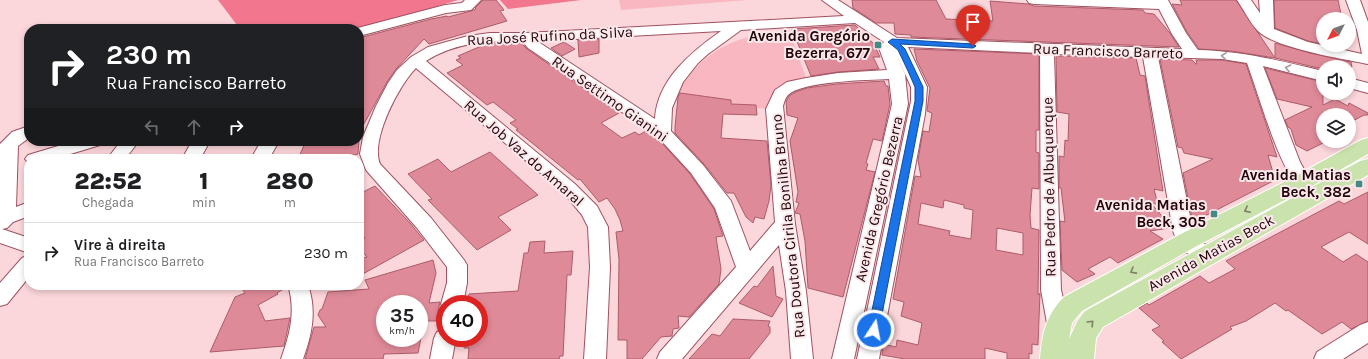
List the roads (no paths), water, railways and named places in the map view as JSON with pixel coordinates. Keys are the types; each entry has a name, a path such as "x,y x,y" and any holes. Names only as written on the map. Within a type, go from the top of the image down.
{"main road":[{"name":"Avenida Matias Beck","path":"1054,359 1055,334 1058,324 1065,312 1073,304 1187,241 1302,182 1368,145"},
{"name":"Avenida Matias Beck","path":"1080,359 1081,338 1087,326 1094,319 1206,255 1368,166"}],"street":[{"path":"364,31 445,9 466,6 474,0"},
{"name":"Avenida Gregório Bezerra","path":"829,0 902,49 919,87 919,101 868,359"},
{"path":"1034,0 1162,3 1179,34 1194,54"},
{"path":"1244,0 1263,28 1267,31 1301,44 1368,60"},
{"path":"1266,0 1267,31"},
{"path":"1353,0 1364,30 1368,52"},
{"name":"Rua José Rufino da Silva","path":"454,295 457,265 424,223 372,166 369,159 368,150 386,101 401,75 416,60 429,52 461,41 489,37 526,37 858,19"},
{"path":"663,132 664,108 670,89 680,74 700,53 738,26"},
{"name":"Rua Settimo Gianini","path":"526,37 533,45 663,132 697,169 724,206 747,269"},
{"name":"Avenida Gregório Bezerra","path":"843,359 900,104 900,91 897,74 886,48 892,42"},
{"name":"Rua Francisco Barreto","path":"892,42 1222,55 1253,59 1316,74"},
{"name":"Rua Pedro de Albuquerque","path":"1047,49 1051,290 1058,324"},
{"path":"1150,52 1183,231 1187,241 1206,255"},
{"path":"1253,59 1291,162 1302,182"},
{"name":"Rua Job Vaz do Amaral","path":"416,60 569,188 590,212 600,234 600,267 595,359"},
{"name":"Rua Doutora Cirila Bonilha Bruno","path":"802,359 796,291 785,224 774,109 778,96 790,87 804,82 897,74"},
{"path":"1356,85 1368,88"},
{"path":"4,216 10,142 24,133"},
{"path":"51,154 77,146"},
{"path":"8,167 24,162"},
{"path":"4,216 24,203"},
{"path":"4,216 24,210"},
{"path":"668,359 785,224"},
{"path":"0,236 24,244"},
{"path":"0,298 24,269"},
{"path":"292,359 300,339 303,316 299,290"},
{"path":"1325,359 1368,331"},
{"path":"441,359 444,347"}],"place":[{"name":"Avenida Gregório Bezerra, 677","path":"878,45"},
{"name":"Avenida Matias Beck, 382","path":"1359,184"},
{"name":"Avenida Matias Beck, 305","path":"1214,214"}]}
